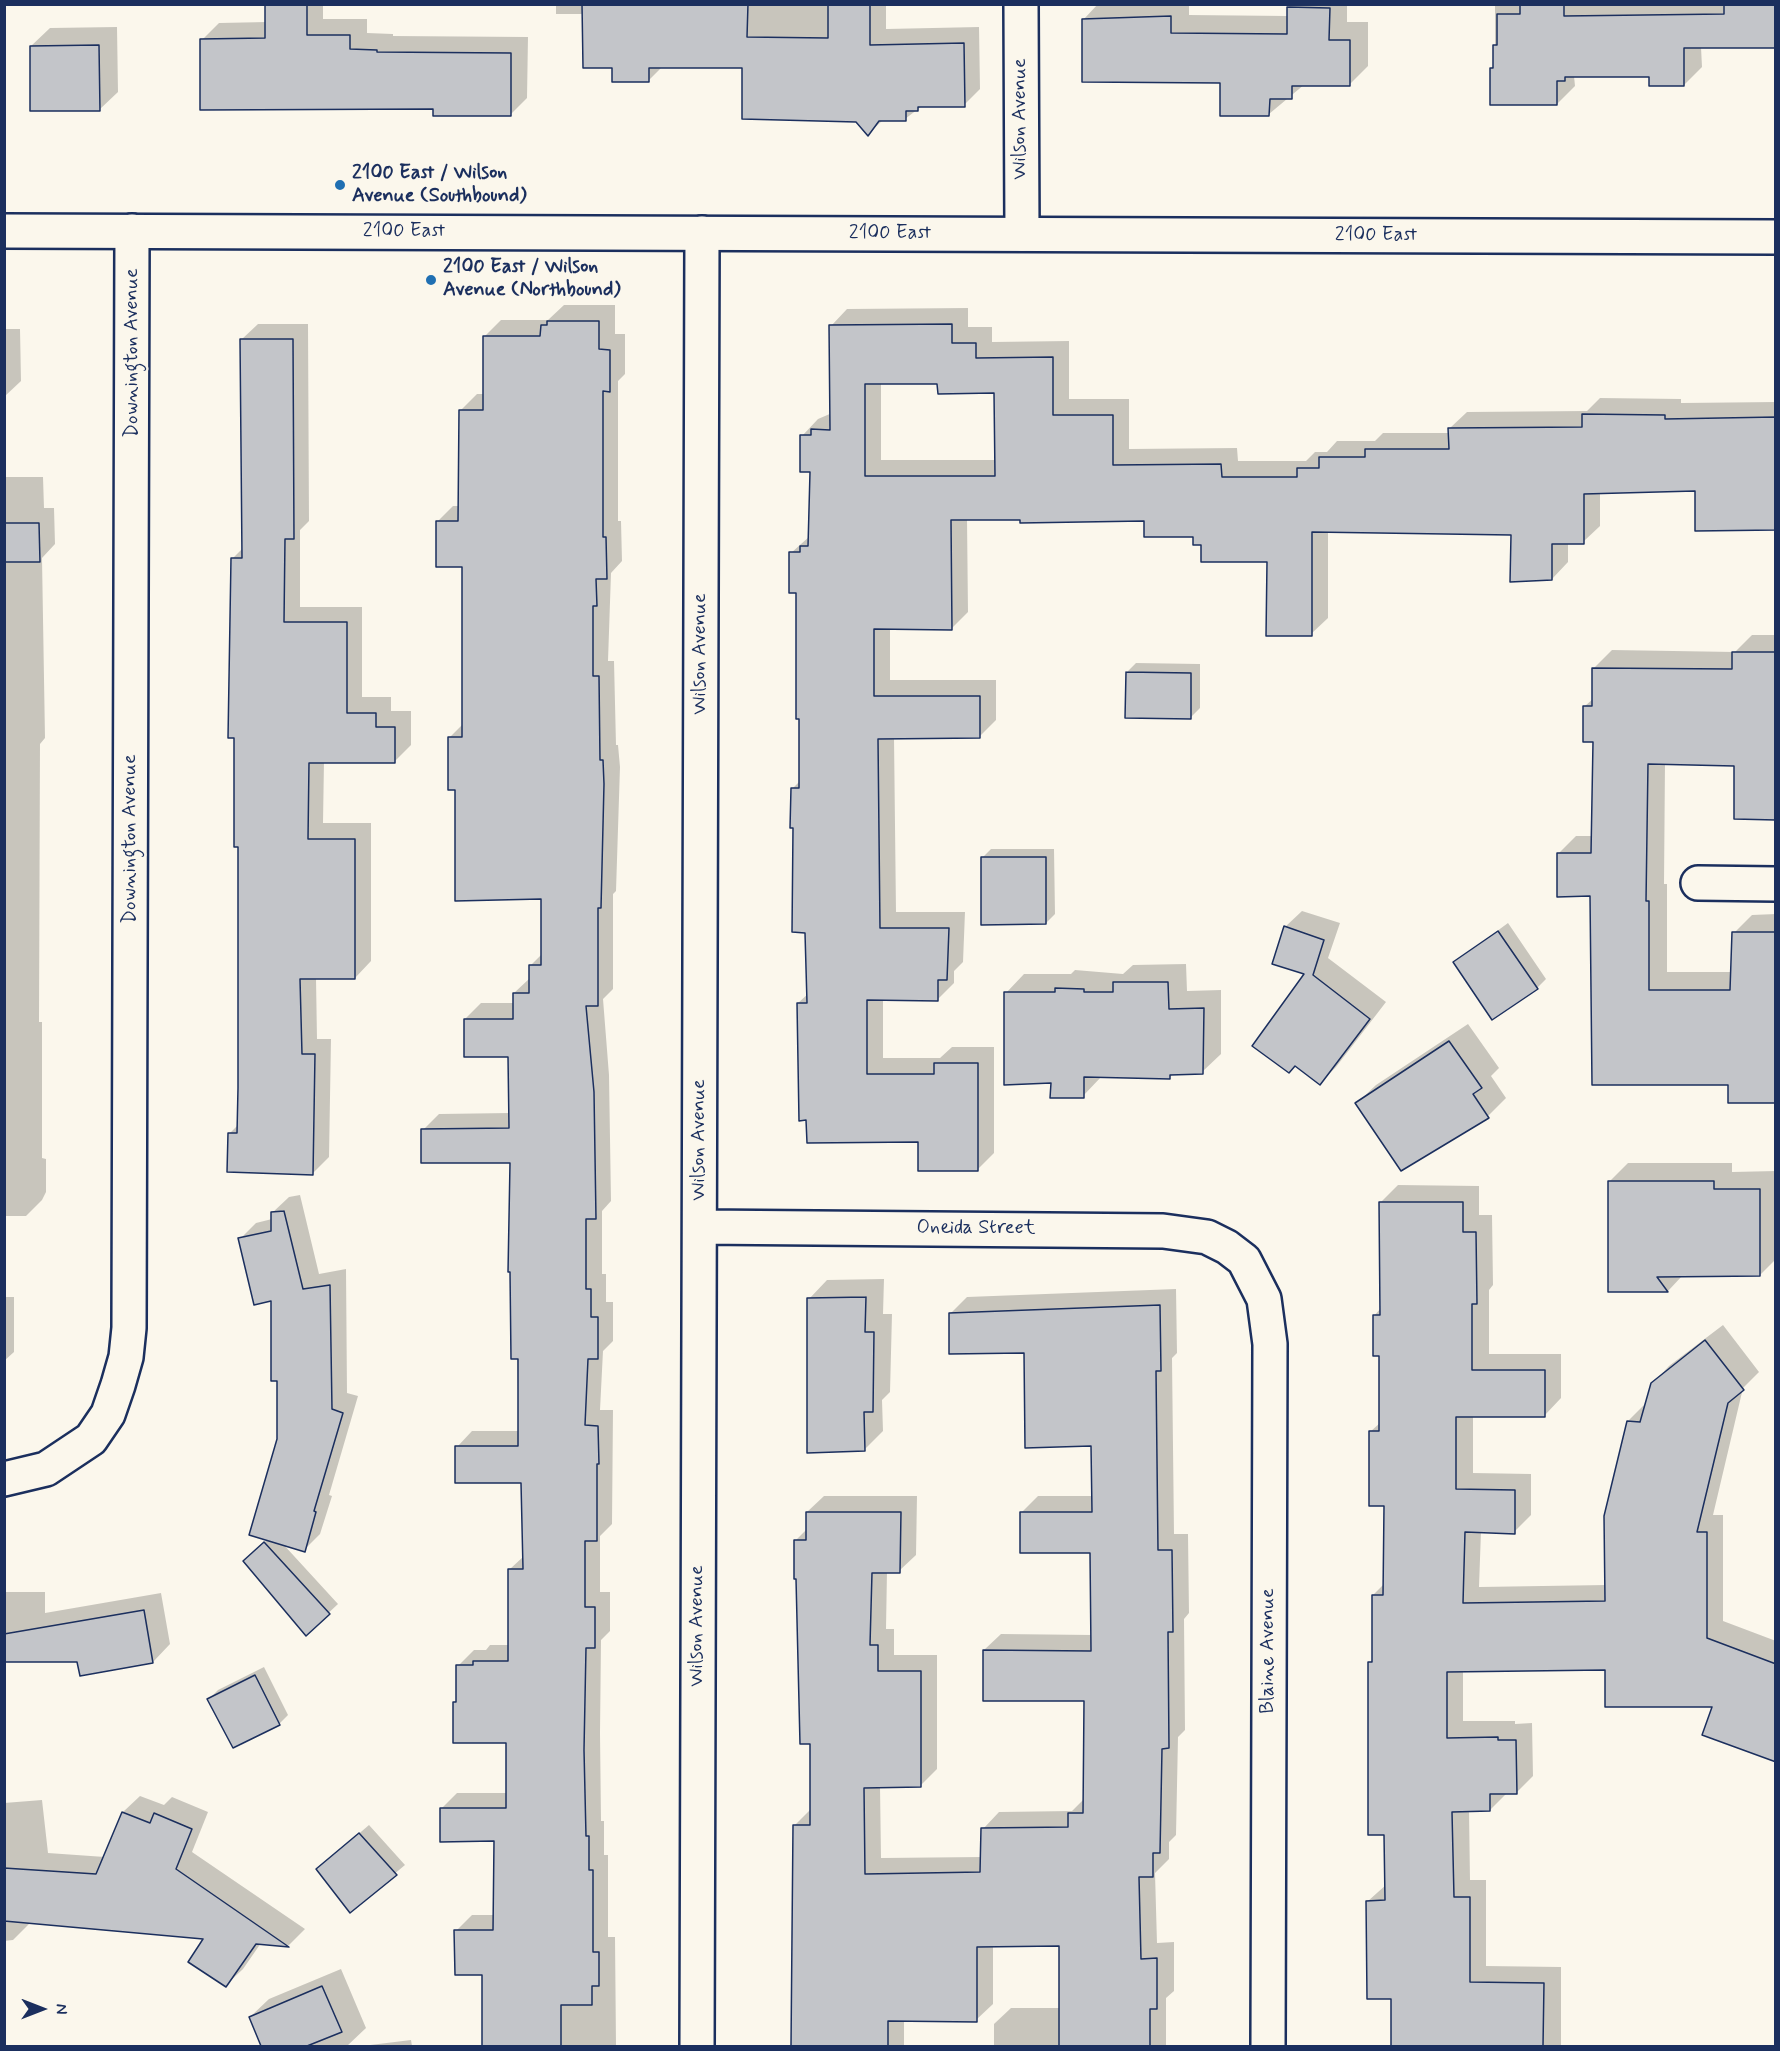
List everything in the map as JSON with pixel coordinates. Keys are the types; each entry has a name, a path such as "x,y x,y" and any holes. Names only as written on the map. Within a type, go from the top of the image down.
{"street":[{"name":"Wilson Avenue","path":"1021,4 1022,234"},
{"name":"2100 East","path":"4,231 1776,237"},
{"name":"Downington Avenue","path":"4,1479 46,1469 91,1439 108,1413 126,1358 129,1328 132,231"},
{"name":"Wilson Avenue","path":"697,2046 702,233"},
{"path":"1698,883 1776,884"},
{"name":"Oneida Street","path":"700,1227 1163,1231 1207,1237 1227,1246 1244,1260"},
{"name":"Blaine Avenue","path":"1244,1260 1264,1299 1270,1344 1268,2046"}],"building":[{"path":"265,4 307,4 307,35 350,35 350,49 377,50 377,52 511,53 511,116 433,116 433,109 200,110 200,39 265,38"},
{"path":"582,4 748,4 747,37 828,38 828,4 870,4 870,45 964,43 965,107 918,107 918,111 906,111 906,121 879,121 868,136 856,122 742,119 742,68 649,68 649,82 612,82 612,68 583,68"},
{"path":"1520,4 1564,4 1564,16 1724,14 1724,4 1776,4 1776,48 1684,48 1684,86 1649,86 1649,77 1565,77 1565,81 1557,81 1557,105 1490,105 1490,68 1493,68 1493,45 1497,45 1497,14 1520,14"},
{"path":"1287,7 1330,8 1329,40 1350,40 1350,86 1292,86 1292,99 1270,99 1269,116 1220,116 1220,83 1082,82 1082,19 1171,16 1171,33 1287,34"},
{"path":"99,45 100,111 30,111 30,46"},
{"path":"547,321 599,321 599,349 610,350 610,392 603,391 603,537 606,537 607,579 596,579 597,606 593,606 593,676 599,676 600,760 603,760 604,784 601,908 598,908 598,1006 586,1006 594,1092 596,1219 586,1219 586,1289 591,1289 591,1317 598,1317 598,1359 588,1359 585,1425 598,1426 599,1464 597,1464 597,1541 585,1541 585,1607 595,1607 595,1648 586,1648 584,1750 586,1836 589,1836 589,1870 593,1870 593,1952 599,1952 599,1986 592,1986 592,2005 561,2005 561,2046 482,2046 482,1975 455,1975 454,1930 493,1930 494,1841 440,1842 440,1808 506,1808 506,1743 453,1743 453,1702 456,1702 456,1665 473,1665 473,1661 508,1661 508,1569 523,1569 521,1483 455,1483 455,1446 518,1446 518,1359 511,1359 510,1272 508,1272 510,1163 421,1163 421,1129 509,1128 508,1057 464,1057 464,1019 513,1019 513,993 529,993 529,965 541,965 541,899 455,901 455,790 448,790 448,737 462,737 462,567 436,567 436,521 458,521 459,410 483,410 483,336 540,336 541,325 547,325"},
{"path":"952,324 952,343 976,343 976,358 1053,357 1053,415 1113,415 1113,465 1221,464 1222,477 1297,477 1297,468 1319,468 1319,457 1365,457 1365,449 1449,449 1448,428 1582,427 1582,414 1665,415 1665,419 1776,417 1776,530 1695,531 1695,491 1584,494 1584,544 1552,544 1552,580 1510,582 1511,535 1312,532 1312,636 1266,636 1267,562 1201,562 1201,545 1193,545 1193,537 1144,537 1144,521 1020,523 1020,520 951,520 952,630 874,629 874,696 980,696 980,738 878,739 880,928 949,928 947,980 938,980 938,1001 867,1000 867,1074 934,1074 934,1063 978,1063 978,1171 918,1171 918,1142 807,1143 806,1120 799,1121 797,1003 807,1003 805,933 792,932 791,788 799,788 799,719 796,719 796,593 789,593 789,552 800,552 800,546 808,546 810,472 800,472 800,435 811,435 811,429 830,430 829,325","holes":["865,384 937,384 938,394 994,393 995,476 865,476"]},
{"path":"240,339 293,339 294,539 285,539 284,622 347,622 347,713 376,713 376,727 395,727 395,763 309,763 308,839 355,839 355,979 300,979 302,1054 315,1054 313,1175 227,1172 228,1133 237,1133 238,1088 238,847 234,847 234,738 228,738 231,558 242,558"},
{"path":"4,523 39,523 40,562 4,562"},
{"path":"1732,652 1776,652 1776,820 1734,819 1734,766 1648,764 1646,901 1649,901 1649,990 1730,990 1732,932 1776,932 1776,1103 1728,1103 1728,1085 1592,1085 1590,896 1557,897 1557,853 1591,853 1593,742 1583,742 1583,706 1592,706 1592,668 1732,669"},
{"path":"1126,672 1191,673 1191,719 1125,718"},
{"path":"981,857 1046,857 1046,924 981,925"},
{"path":"1284,926 1324,940 1313,975 1370,1019 1320,1085 1295,1066 1289,1073 1252,1046 1304,974 1272,964"},
{"path":"1498,931 1538,989 1492,1020 1453,962"},
{"path":"1113,982 1168,982 1169,1009 1204,1008 1203,1074 1170,1075 1170,1079 1084,1077 1084,1098 1050,1098 1051,1083 1004,1085 1004,992 1055,992 1055,988 1084,989 1084,992 1113,992"},
{"path":"1449,1041 1482,1088 1473,1094 1489,1118 1401,1171 1355,1103"},
{"path":"1608,1181 1714,1181 1714,1189 1760,1189 1760,1276 1657,1277 1668,1292 1608,1292"},
{"path":"1379,1202 1463,1202 1463,1232 1476,1232 1477,1304 1472,1304 1472,1370 1545,1370 1545,1417 1456,1417 1456,1489 1515,1490 1515,1534 1465,1532 1463,1603 1605,1601 1604,1516 1627,1421 1640,1422 1651,1383 1705,1340 1744,1390 1728,1403 1697,1532 1707,1532 1707,1638 1776,1664 1776,1762 1702,1735 1712,1707 1605,1707 1605,1670 1447,1672 1447,1738 1498,1737 1498,1740 1516,1740 1517,1794 1490,1794 1490,1811 1452,1812 1454,1897 1470,1897 1470,1982 1544,1983 1543,2046 1391,2046 1391,1999 1367,1999 1366,1901 1385,1900 1384,1835 1368,1835 1368,1662 1372,1662 1372,1595 1383,1595 1384,1506 1369,1506 1369,1431 1379,1431 1379,1356 1373,1356 1373,1315 1380,1315"},
{"path":"284,1211 303,1289 330,1285 332,1409 343,1413 314,1511 316,1512 305,1552 249,1535 277,1439 277,1381 271,1381 271,1301 254,1305 238,1238 271,1231 271,1212"},
{"path":"866,1297 865,1332 874,1332 873,1412 864,1412 865,1451 807,1453 807,1298"},
{"path":"1160,1305 1161,1371 1156,1371 1158,1550 1172,1550 1173,1632 1168,1632 1169,1748 1162,1749 1160,1853 1153,1853 1153,1877 1139,1877 1141,1959 1157,1958 1157,2009 1150,2009 1150,2046 1059,2046 1059,1946 977,1947 977,2022 888,2021 888,2046 791,2046 793,1825 810,1825 810,1744 800,1744 796,1579 794,1579 794,1540 806,1540 806,1512 901,1512 900,1573 872,1573 870,1645 878,1645 878,1671 921,1671 921,1787 864,1788 865,1874 980,1872 981,1828 1068,1827 1068,1813 1083,1813 1084,1701 983,1701 983,1650 1091,1651 1090,1553 1020,1553 1020,1512 1092,1512 1091,1446 1025,1448 1024,1353 949,1354 949,1313"},
{"path":"264,1542 330,1614 306,1636 243,1561"},
{"path":"144,1610 153,1663 80,1676 77,1662 4,1662 4,1634"},
{"path":"255,1675 280,1725 233,1748 207,1699"},
{"path":"122,1812 150,1823 154,1813 192,1829 176,1869 289,1947 256,1944 226,1987 188,1962 203,1939 4,1921 4,1868 96,1874"},
{"path":"359,1833 397,1875 350,1913 316,1869"},
{"path":"322,1986 342,2032 307,2046 261,2046 249,2017"}],"place":[{"name":"2100 East / Wilson Avenue (Southbound)","path":"340,185"},
{"name":"2100 East / Wilson Avenue (Northbound)","path":"431,280"}]}
